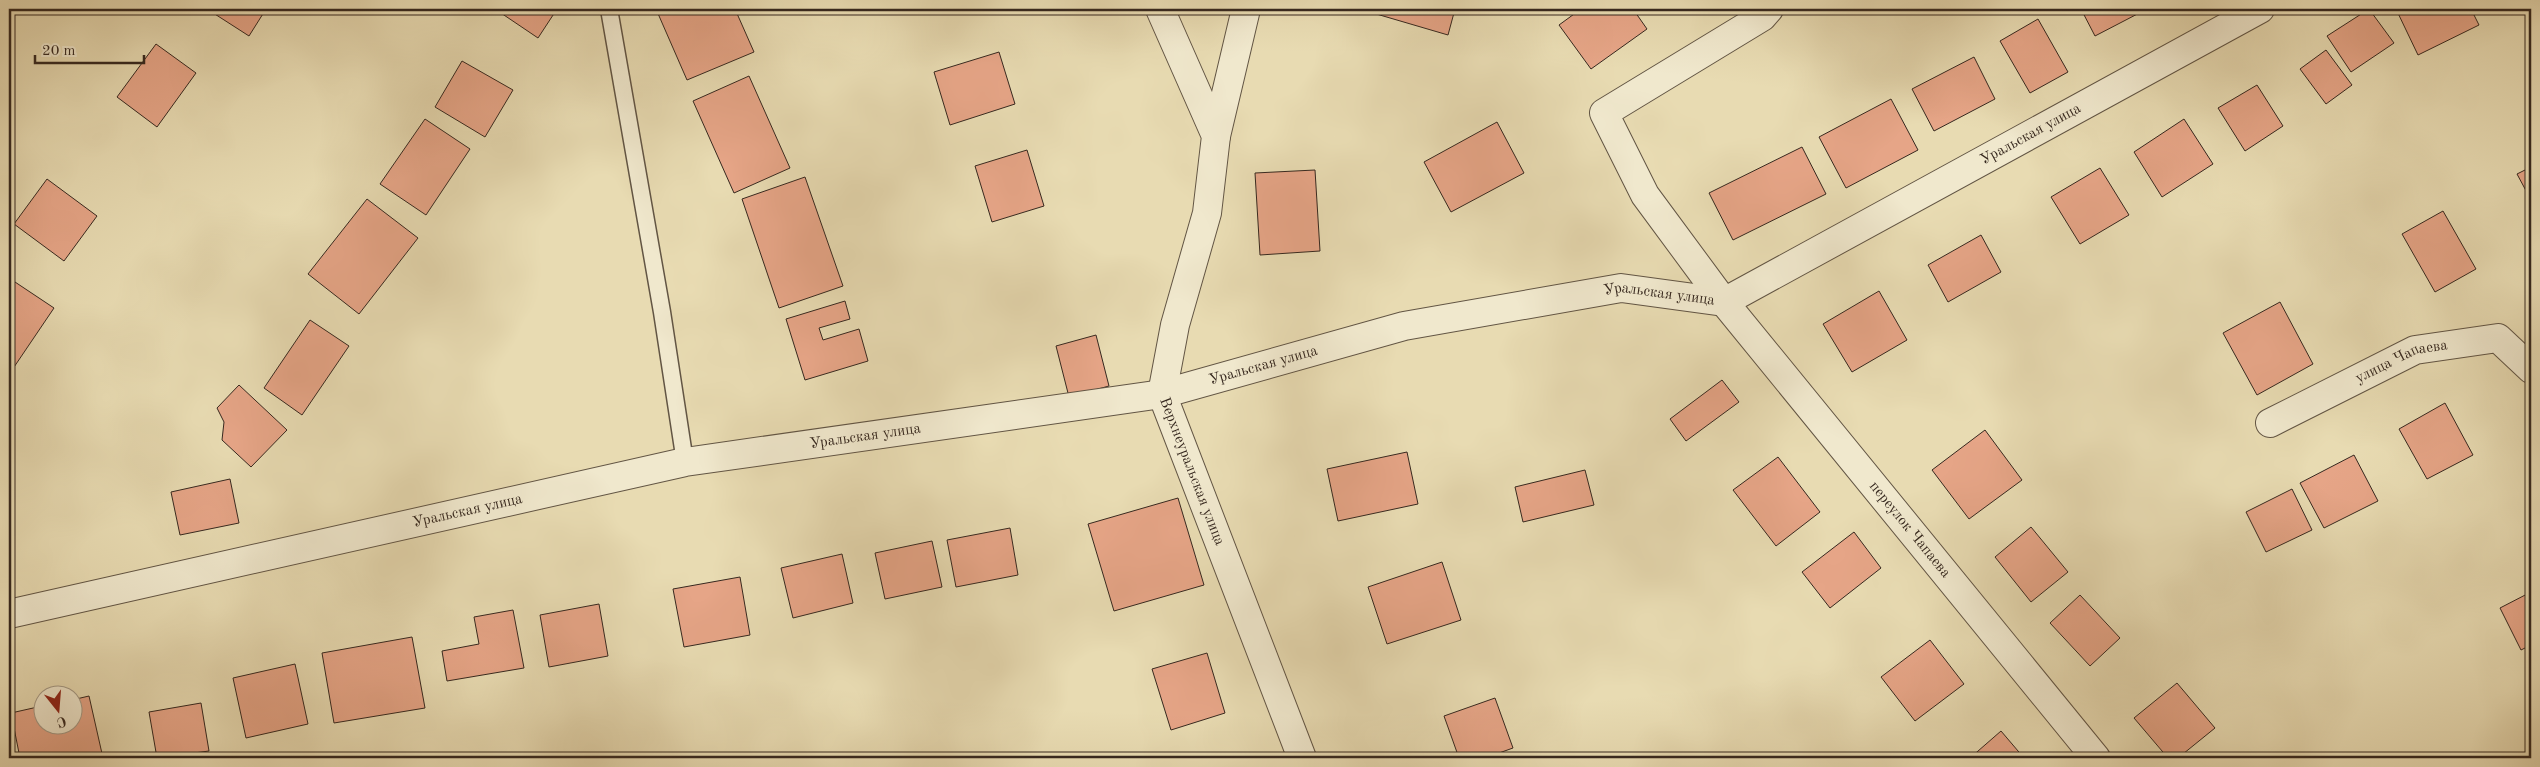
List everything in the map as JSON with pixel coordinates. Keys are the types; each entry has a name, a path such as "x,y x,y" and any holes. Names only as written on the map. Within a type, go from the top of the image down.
{"street":[{"path":"1160,9 1216,136"},
{"path":"1216,136 1246,9"},
{"name":"Уральская улица","path":"1724,302 1645,195 1604,114 1762,17 1769,9"},
{"name":"Уральская улица","path":"9,614 686,462 1162,394 1404,326 1621,288 1724,302 2260,9"},
{"name":"Верхнеуральская улица","path":"1216,136 1207,213 1174,325 1162,394 1302,758"},
{"name":"переулок Чапаева","path":"1724,302 2096,758"},
{"name":"улица Чапаева","path":"2270,423 2415,350 2498,338 2531,369"}],"lane":[{"path":"609,9 661,303 686,462"}],"building":[{"path":"207,9 266,9 249,36"},
{"path":"495,9 557,9 538,38"},
{"path":"656,9 735,9 754,52 687,80"},
{"path":"1374,9 1455,9 1448,35 1373,13"},
{"path":"1581,9 1633,9 1647,29 1591,69 1559,25"},
{"path":"2081,9 2147,9 2095,36"},
{"path":"2369,9 2394,43 2351,72 2327,36"},
{"path":"2396,9 2471,9 2479,25 2418,55"},
{"path":"2038,19 2068,72 2030,93 2000,41"},
{"path":"156,44 196,73 157,127 117,97"},
{"path":"2326,50 2352,85 2326,104 2300,69"},
{"path":"999,52 1015,104 950,125 934,72"},
{"path":"1974,57 1995,99 1934,131 1912,89"},
{"path":"462,61 513,90 485,137 435,107"},
{"path":"749,76 790,168 734,193 693,101"},
{"path":"2257,85 2283,126 2245,151 2218,108"},
{"path":"1891,99 1918,150 1846,188 1819,137"},
{"path":"425,119 470,149 426,215 380,184"},
{"path":"2184,119 2213,164 2162,197 2134,152"},
{"path":"1497,122 1524,173 1451,212 1424,162"},
{"path":"1802,147 1826,194 1733,240 1709,193"},
{"path":"1027,150 1044,206 992,222 975,166"},
{"path":"2531,167 2531,200 2517,174"},
{"path":"2100,168 2129,215 2080,244 2051,197"},
{"path":"1315,170 1320,251 1260,255 1255,173"},
{"path":"805,177 843,286 779,308 742,199"},
{"path":"47,179 97,216 64,261 14,224"},
{"path":"367,199 418,238 359,314 308,274"},
{"path":"2443,211 2476,269 2435,292 2402,234"},
{"path":"1981,235 2001,272 1948,302 1928,265"},
{"path":"9,278 54,308 10,373 9,372"},
{"path":"1879,291 1907,340 1852,372 1823,324"},
{"path":"845,301 850,319 819,328 823,340 859,329 868,361 805,380 786,319"},
{"path":"2280,302 2313,364 2257,395 2223,333"},
{"path":"310,320 349,346 302,415 264,388"},
{"path":"1096,335 1109,386 1069,397 1056,346"},
{"path":"1722,380 1739,402 1686,441 1670,419"},
{"path":"239,385 287,430 251,467 222,440 224,422 217,408"},
{"path":"2445,403 2473,455 2427,479 2399,429"},
{"path":"1985,430 2022,480 1969,519 1932,470"},
{"path":"1407,452 1418,504 1338,521 1327,469"},
{"path":"2354,455 2378,501 2324,528 2300,483"},
{"path":"1778,457 1820,512 1776,546 1733,490"},
{"path":"1585,470 1594,505 1523,522 1515,487"},
{"path":"230,479 239,523 180,535 171,492"},
{"path":"2292,489 2312,530 2266,552 2246,512"},
{"path":"1178,498 1204,585 1114,611 1088,524"},
{"path":"2031,527 2068,572 2031,602 1995,557"},
{"path":"1010,528 1018,575 956,587 947,540"},
{"path":"1854,532 1881,568 1830,608 1802,572"},
{"path":"932,541 942,587 885,599 875,553"},
{"path":"842,554 853,603 793,618 781,568"},
{"path":"1442,562 1461,620 1387,644 1368,587"},
{"path":"740,577 750,635 684,647 673,589"},
{"path":"2531,592 2531,645 2521,650 2500,608"},
{"path":"2080,595 2120,638 2090,666 2050,623"},
{"path":"599,604 608,656 549,667 540,615"},
{"path":"513,610 524,668 447,681 442,651 479,644 474,617"},
{"path":"412,637 425,708 334,723 322,653"},
{"path":"1930,640 1964,684 1915,721 1881,677"},
{"path":"1207,653 1225,713 1171,730 1152,669"},
{"path":"295,664 308,724 246,738 233,678"},
{"path":"2177,683 2215,728 2178,758 2168,758 2134,718"},
{"path":"89,696 103,758 20,758 11,713 32,708 32,734 82,734 82,698"},
{"path":"1495,698 1513,748 1485,758 1459,758 1444,716"},
{"path":"201,703 209,751 157,758 149,712"},
{"path":"2001,731 2024,758 1970,758"}]}
